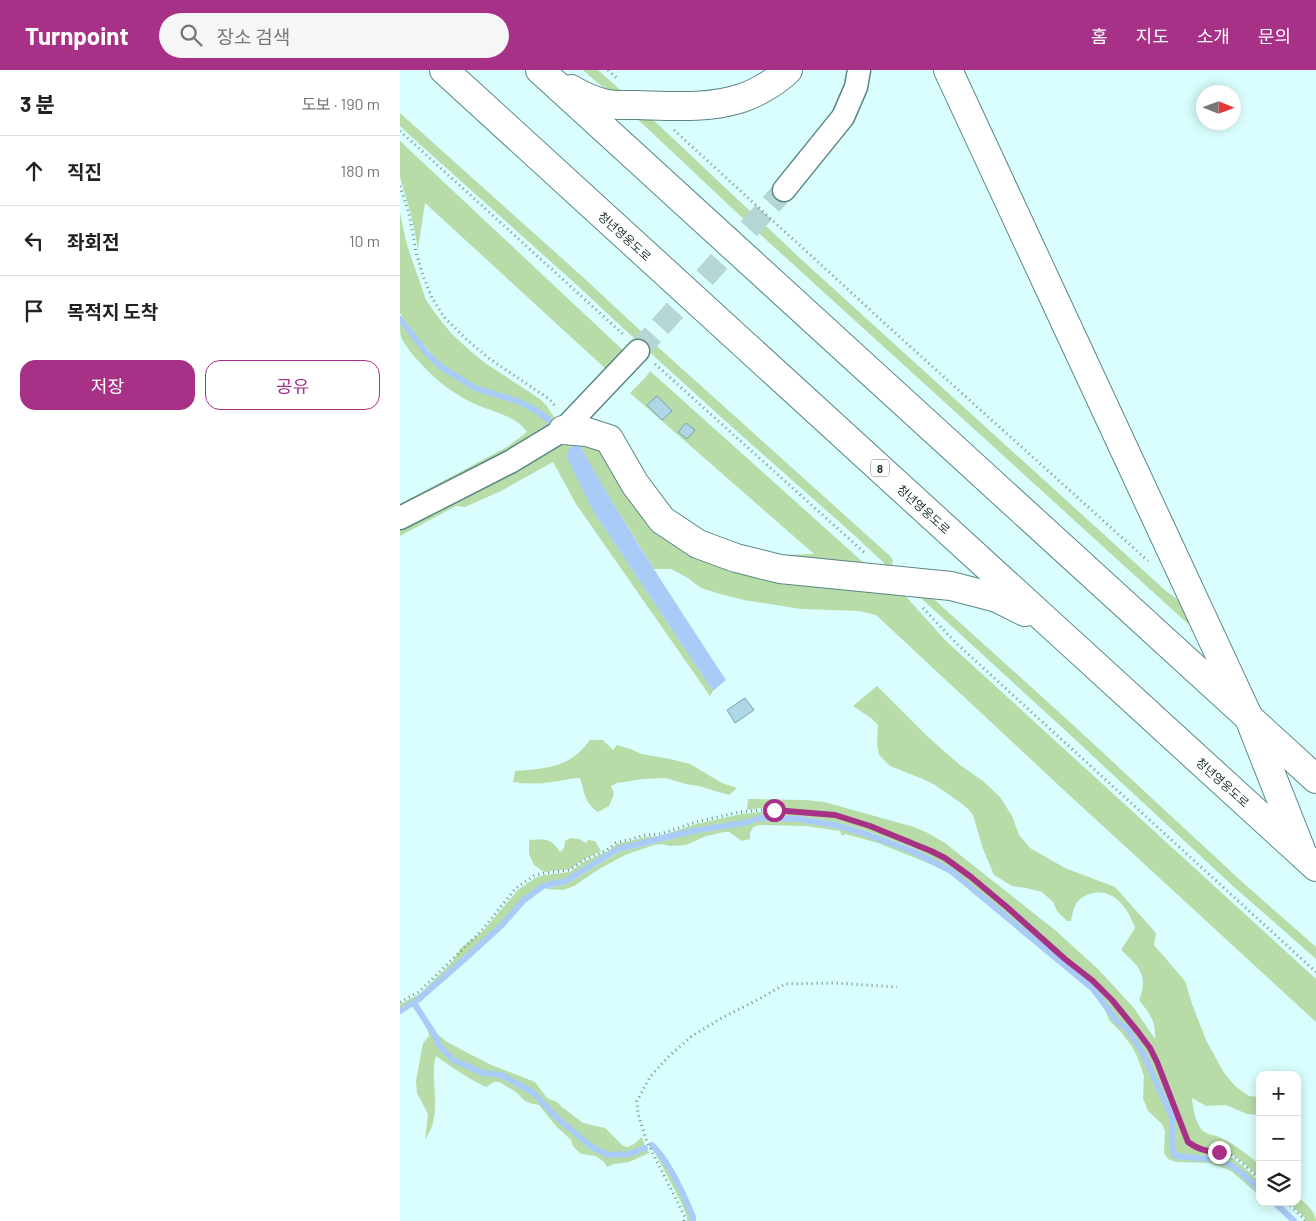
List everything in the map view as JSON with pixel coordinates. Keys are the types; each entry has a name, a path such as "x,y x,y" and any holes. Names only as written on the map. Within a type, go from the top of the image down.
{"highway":[{"name":"청년영웅도로","path":"444,70 1310,861"},
{"path":"540,71 578,93 604,103 672,106 719,104 743,98 782,76 788,70"},
{"path":"948,70 1249,718 1310,861"},
{"path":"540,71 1316,779"},
{"path":"563,430 587,432 609,439 634,484 662,520 698,544 736,558 780,569 951,586 997,598 1052,626"}],"street":[{"path":"784,190 842,117 856,87 859,70"},
{"path":"400,518 510,462 563,430 638,351"}],"path":[{"path":"608,70 1152,564"},
{"path":"400,186 409,213 422,274 432,298 440,310 474,346 549,399 562,415 563,430"},
{"path":"896,581 956,643 1316,972"},
{"path":"400,1002 419,992 482,930 516,888 534,876 570,870 584,860 607,850 616,843 646,835 660,834 696,822 740,812 762,810 835,815 886,832 931,851 959,868 1008,908 1058,954 1093,981 1112,1000 1138,1032 1150,1048 1157,1062 1188,1142 1196,1148 1229,1154 1256,1176"},
{"path":"684,1221 685,1217 642,1130 637,1101 650,1076 692,1036 785,984 835,983 897,987"},
{"path":"1291,1206 1305,1221"}],"green space":[{"path":"583,70 598,70 625,94 606,88"},
{"path":"630,112 647,114 802,260 1166,591 1188,607 1191,624 1187,623 751,226"},
{"path":"400,113 890,556 893,560 892,566 886,565 405,131 400,126"},
{"path":"400,141 627,354 607,370 425,203 418,249 411,214 400,177"},
{"path":"400,213 407,245 426,300 438,317 451,333 485,363 540,399 558,423 537,408 476,386 460,377 439,362 412,331 400,313"},
{"path":"400,322 424,352 440,368 474,390 520,405 539,414 556,428 400,513 400,504 507,447 527,432 511,418 467,400 440,382 403,342"},
{"path":"650,371 874,572 753,556 814,554 630,393"},
{"path":"570,438 595,442 652,522 900,590 946,641 1316,979 1316,1022 876,615 859,611 801,609 744,600 701,588 671,569 654,569 598,479 578,442 593,511 713,691 710,696 576,504 553,462 501,491 465,507 456,506 400,536 400,526"},
{"path":"910,588 925,591 1072,724 1240,880 1316,947 1316,959 1234,887"},
{"path":"877,686 928,737 1000,797 1012,816 1019,835 1030,848 1065,868 1115,887 1156,933 1154,945 1185,981 1206,1040 1224,1073 1235,1086 1249,1096 1256,1097 1256,1115 1247,1114 1226,1105 1206,1106 1192,1098 1196,1120 1203,1131 1232,1144 1256,1162 1256,1174 1229,1153 1201,1148 1191,1142 1187,1137 1158,1061 1151,1048 1125,1015 1094,980 972,876 945,857 915,842 835,814 762,808 747,810 748,799 824,802 914,827 928,833 945,843 1055,930 1099,970 1134,1008 1155,1039 1151,1018 1139,1000 1143,984 1141,972 1121,950 1135,928 1124,907 1112,896 1106,894 1088,895 1078,902 1071,921 1067,921 1057,911 1053,902 1042,892 1012,886 994,875 983,849 973,815 969,810 935,785 890,766 879,755 877,744 878,725 853,706"},
{"path":"590,740 603,740 613,750 617,745 642,754 690,764 722,783 737,788 729,795 665,778 617,783 611,786 614,794 609,806 598,812 587,801 580,778 542,783 513,782 515,771 555,766 576,755"},
{"path":"762,812 835,817 885,834 930,853 970,878 1091,982 1123,1017 1148,1049 1155,1062 1172,1102 1184,1138 1189,1144 1199,1150 1229,1156 1256,1178 1256,1183 1233,1163 1220,1157 1176,1153 1174,1141 1175,1116 1145,1052 1129,1028 1118,1018 1095,988 952,869 913,848 836,822 799,816 760,816 744,822 692,830 617,848 566,879 543,885 523,899 501,924 466,956 418,998 400,1010 400,1004 420,994 453,961 461,948 483,931 518,890 535,878 570,872 585,861 608,851 617,844 646,837 660,836 696,824 741,814"},
{"path":"760,820 799,820 835,826 911,852 950,872 878,843 845,834 842,836 840,831 806,826 760,825 753,827 750,839 742,841 729,832 724,832 706,836 686,845 654,845 625,855 599,869 574,886 563,890 545,889 567,884 619,852"},
{"path":"570,838 579,839 586,843 588,840 595,841 601,851 584,859 570,869 544,872 534,865 529,854 529,840 547,840 554,844 560,852 564,848 565,841"},
{"path":"1103,1004 1115,1021 1126,1031 1142,1054 1153,1077 1171,1117 1170,1141 1173,1156 1223,1163 1234,1168 1256,1188 1256,1193 1231,1171 1210,1163 1176,1162 1168,1159 1164,1153 1165,1131 1162,1124 1148,1111 1143,1098 1144,1076 1137,1056 1121,1032 1109,1020"},
{"path":"428,1029 442,1052 453,1062 478,1073 501,1078 534,1095 586,1146 608,1158 630,1156 647,1149 649,1153 629,1162 607,1167 596,1156 581,1154 573,1146 571,1140 555,1125 539,1105 525,1101 516,1092 499,1082 494,1082 486,1087 466,1077 436,1056 434,1064 435,1114 432,1127 425,1140 428,1114 417,1093 416,1081 423,1043 429,1036"},
{"path":"436,1033 447,1042 489,1064 535,1082 547,1098 557,1102 583,1123 605,1128 623,1146 628,1147 642,1137 645,1146 628,1154 608,1154 593,1147 558,1117 536,1093 501,1074 484,1072 453,1058 440,1044"},
{"path":"652,1147 676,1181 693,1218 692,1221 687,1221 687,1216 681,1202"},
{"path":"1301,1200 1312,1211 1316,1221 1306,1221 1292,1206 1301,1206"}],"water":[{"path":"578,442 631,533 726,680 713,691 593,511 567,458 567,451"}],"building":[{"path":"657,396 672,411 662,420 647,405"},
{"path":"686,423 695,430 687,439 678,432"},
{"path":"745,698 754,710 735,723 727,710"}],"waterway":[{"path":"400,319 425,351 440,366 475,388 520,402 550,421"},
{"path":"400,1011 419,999 467,957 502,925 524,900 543,886 566,881 618,849 692,831 744,823 760,818 799,819 835,825 912,851 951,871 1093,989 1116,1020 1127,1029 1143,1053 1172,1117 1174,1155 1224,1162 1241,1172 1256,1186"},
{"path":"414,1003 439,1045 453,1060 483,1073 501,1075 534,1093 556,1117 592,1147 608,1155 629,1154 645,1148"},
{"path":"652,1145 676,1179 693,1217 693,1221"},
{"path":"1278,1206 1294,1221"}],"tunnel":[{"path":"638,351 784,190"}],"route":[{"path":"774,810 835,815 870,826 945,858 971,877 1046,943 1093,981 1112,1000 1150,1048 1188,1142 1196,1148 1219,1152"}]}
